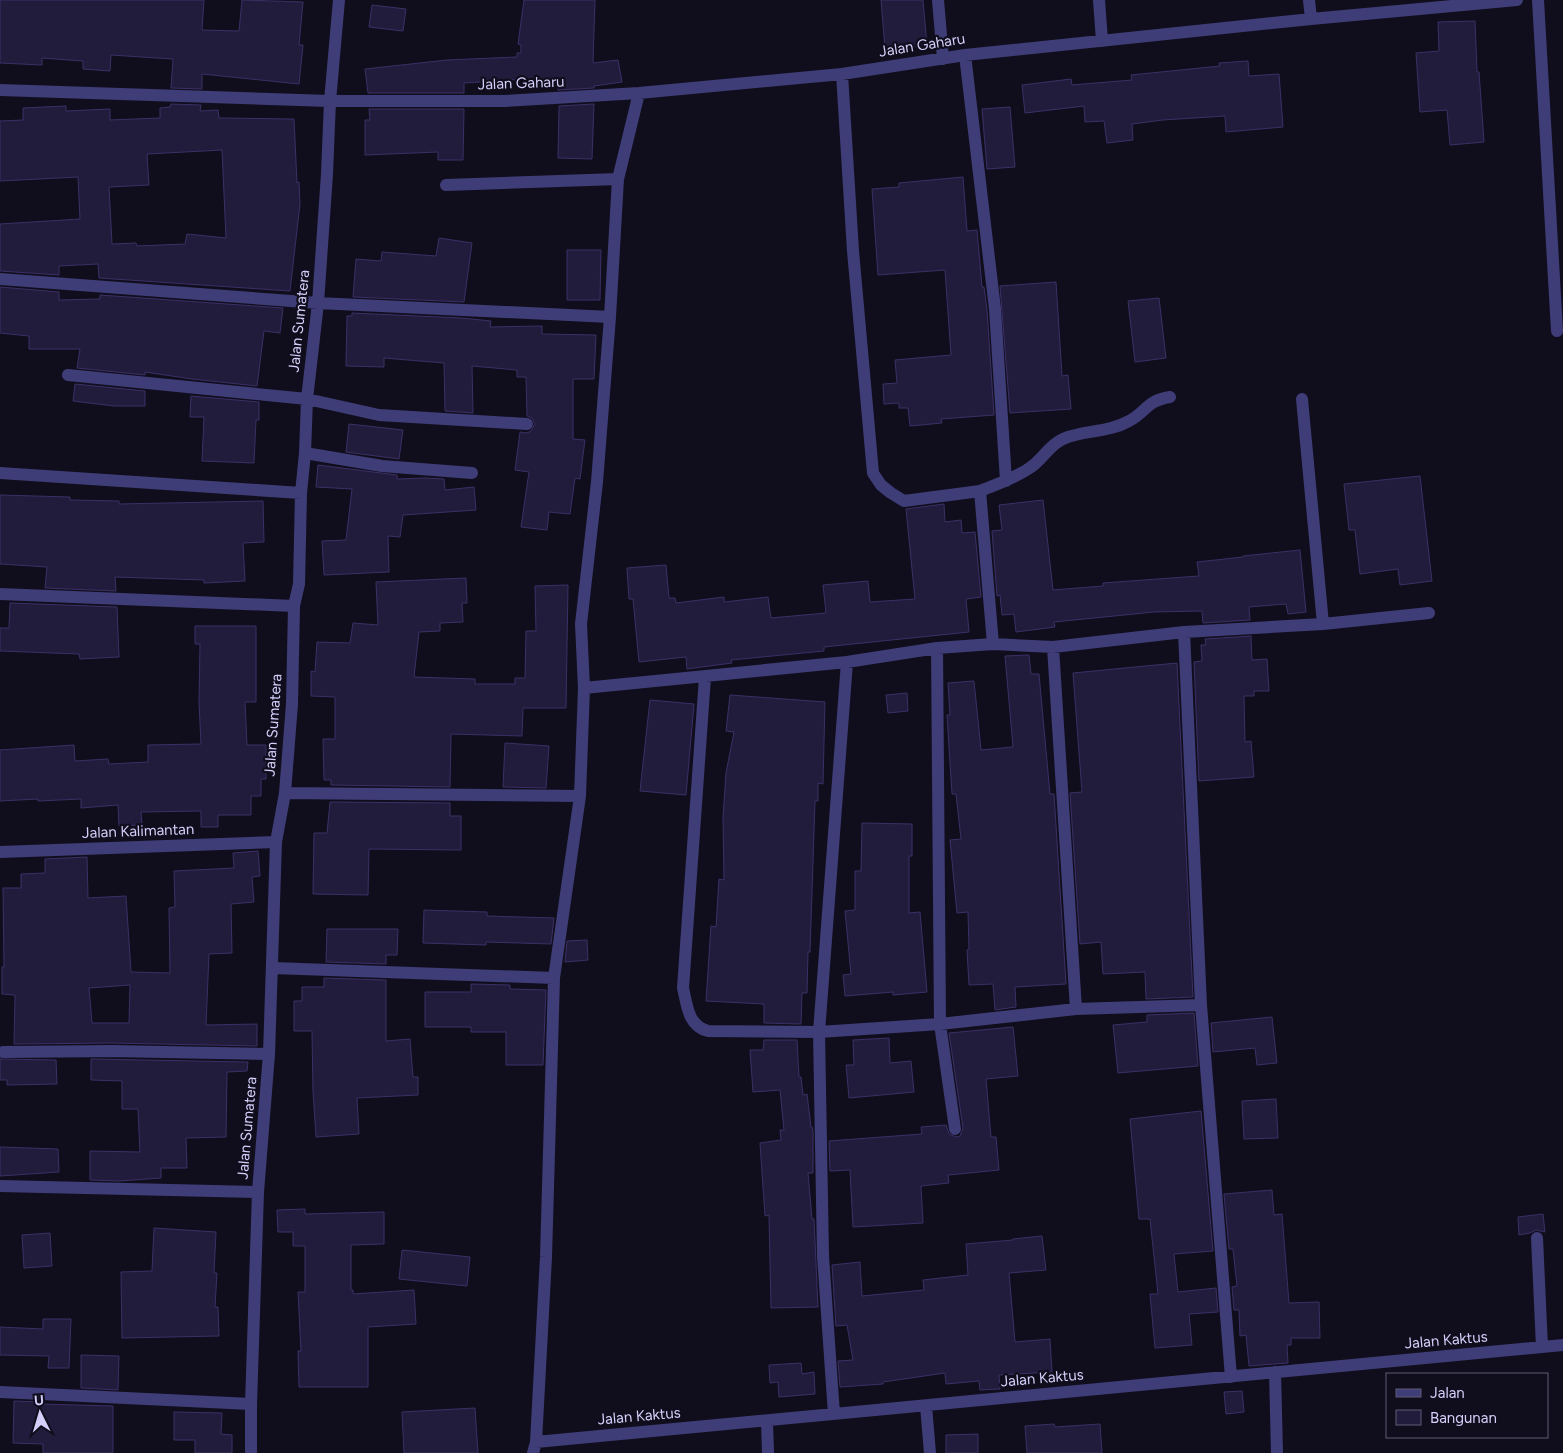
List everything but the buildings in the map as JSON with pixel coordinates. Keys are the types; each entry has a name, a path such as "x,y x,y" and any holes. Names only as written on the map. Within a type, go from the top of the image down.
{"street":[{"name":"Jalan Sumatera","path":"251,1453 258,1192 269,1054 276,842 285,793 292,704 294,606 299,584 301,493 306,453 307,399 318,303 330,100 339,0"},
{"path":"938,0 943,59"},
{"path":"1099,0 1102,40"},
{"path":"1310,0 1311,19"},
{"name":"Jalan Gaharu","path":"0,90 330,100 504,101 639,93 842,74 965,55 1102,40 1490,1 1517,0"},
{"path":"1538,0 1557,331"},
{"path":"965,55 995,308 1006,481"},
{"path":"842,74 853,251 873,473 881,485 904,501 980,491 1006,481 1033,466 1053,445 1061,440 1071,436 1116,427 1129,421 1150,403 1161,398 1170,397"},
{"path":"534,1448 546,1257 554,978 580,796 584,688 581,624 597,482 610,317 618,179 639,93"},
{"path":"446,185 618,179"},
{"path":"0,279 318,303 610,317"},
{"path":"68,375 307,399 379,415 527,424"},
{"path":"1302,399 1323,624"},
{"path":"306,453 382,466 472,473"},
{"path":"0,473 301,493"},
{"path":"980,491 993,644"},
{"path":"0,594 294,606"},
{"path":"584,688 846,662 936,648 993,644 1053,647 1184,632 1323,624 1429,613"},
{"path":"1184,632 1201,1004 1231,1377"},
{"path":"1053,647 1076,1009"},
{"path":"936,648 940,1024 955,1129"},
{"path":"834,1414 823,1256 819,1032 846,662"},
{"path":"705,677 683,988 688,1011 695,1025 701,1029 708,1031 819,1032 940,1024 1076,1009 1201,1004"},
{"path":"285,793 580,796"},
{"name":"Jalan Kalimantan","path":"0,852 276,842"},
{"path":"273,968 554,978"},
{"path":"3,1052 112,1051 269,1054"},
{"path":"0,1186 258,1192"},
{"path":"1537,1238 1542,1347"},
{"name":"Jalan Kaktus","path":"534,1448 834,1414 1563,1345"},
{"path":"1275,1372 1277,1453"},
{"path":"0,1392 251,1404"},
{"path":"926,1406 930,1453"},
{"path":"767,1421 768,1453"}]}
